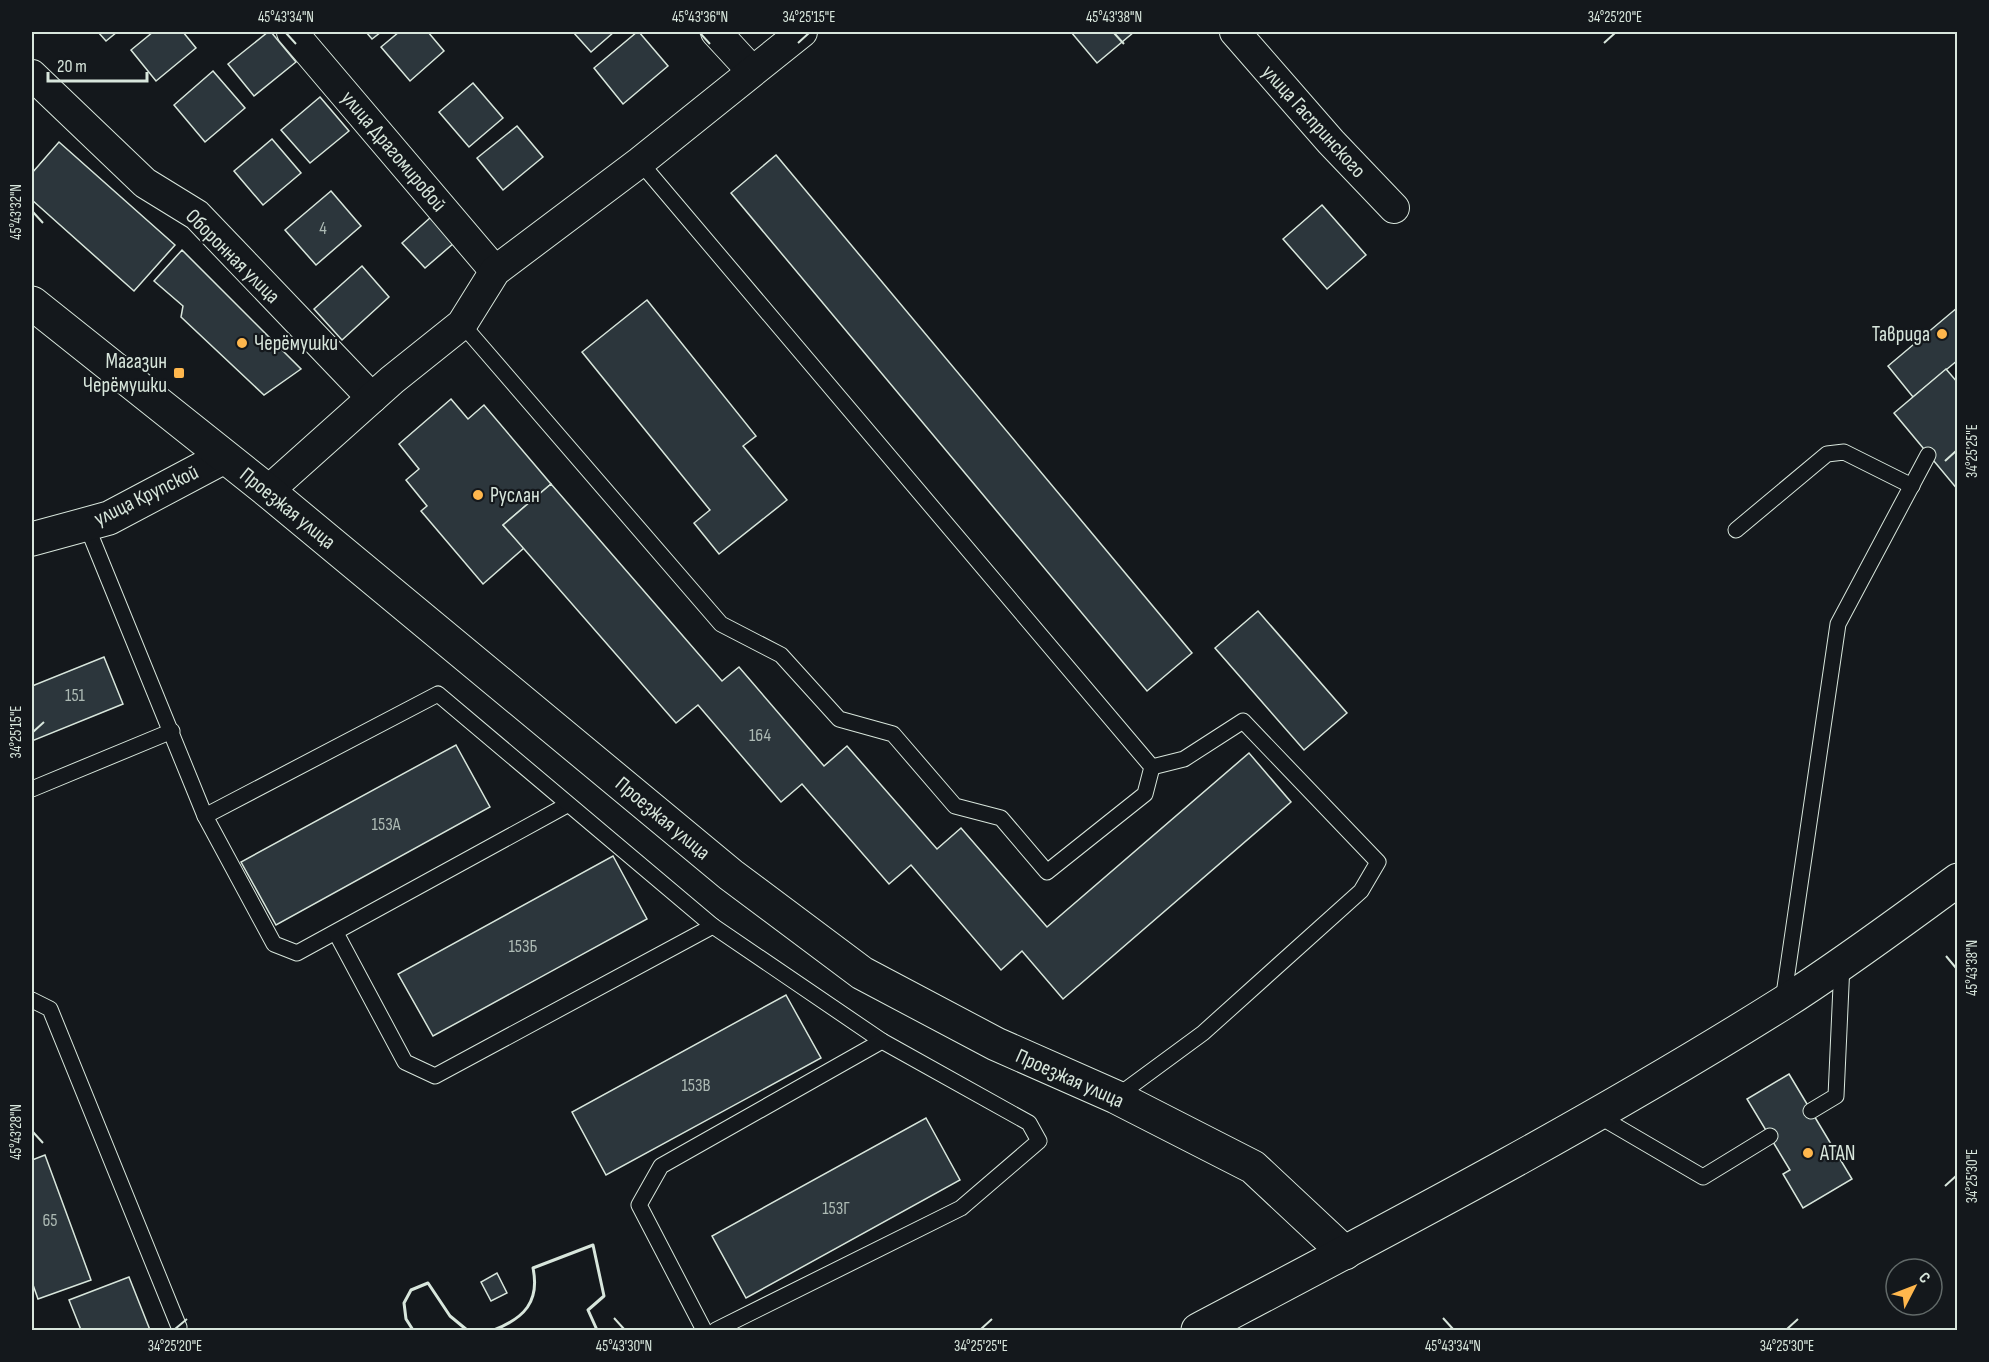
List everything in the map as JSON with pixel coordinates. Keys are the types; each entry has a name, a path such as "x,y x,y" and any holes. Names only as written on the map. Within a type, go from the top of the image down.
{"main road":[{"name":"Проезжая улица","path":"32,303 268,491 731,875 862,973 996,1044 1116,1097 1253,1167 1345,1253"},
{"name":"улица Крупской","path":"32,539 110,518 224,457"},
{"path":"1198,1330 1345,1253 1597,1115 1783,1003 1842,964 1958,880"}],"street":[{"name":"улица Драгомировой","path":"292,32 495,271"},
{"path":"716,32 752,71"},
{"path":"268,491 372,398 462,324 495,271 640,162 801,32"},
{"name":"улица Гаспринского","path":"1235,32 1331,142 1394,208"},
{"name":"Оборонная улица","path":"32,75 145,183 197,215 372,398"}],"lane":[{"path":"640,162 1152,767"},
{"path":"462,324 721,624 781,655 839,719 893,734 955,806 1001,818 1047,872 1145,794 1152,767"},
{"path":"1736,530 1827,454 1844,452 1912,486"},
{"path":"1783,1003 1838,624 1928,455"},
{"path":"86,524 205,816 274,944 297,953 567,805"},
{"path":"205,816 438,694 713,926 882,1041 1029,1123 1039,1141 962,1208 716,1330"},
{"path":"1116,1097 1203,1033 1361,891 1378,862 1243,721 1184,759 1152,767"},
{"path":"32,789 172,731"},
{"path":"336,933 405,1062 435,1076 713,926"},
{"path":"1811,1111 1836,1096 1842,964"},
{"path":"32,1000 50,1009 179,1328"},
{"path":"704,1330 639,1205 661,1166 882,1041"},
{"path":"1597,1115 1703,1178 1770,1136"}],"building":[{"path":"98,32 117,32 106,41"},
{"path":"153,32 183,32 196,48 156,81 131,50"},
{"path":"271,32 296,62 254,96 228,64"},
{"path":"366,32 381,32 372,39"},
{"path":"399,32 428,32 444,51 410,81 381,47"},
{"path":"573,32 614,32 591,52"},
{"path":"637,32 668,66 623,104 594,68"},
{"path":"1071,32 1134,32 1097,63"},
{"path":"213,71 245,108 205,142 174,105"},
{"path":"473,83 503,118 469,147 439,112"},
{"path":"320,97 349,131 310,163 281,130"},
{"path":"517,126 543,157 503,190 477,158"},
{"path":"272,139 301,173 263,205 234,171"},
{"path":"59,142 175,245 134,291 32,200 32,173"},
{"path":"776,155 1192,653 1147,691 731,193"},
{"path":"331,191 361,226 316,265 285,230"},
{"path":"1322,205 1366,255 1327,289 1283,239"},
{"path":"431,217 454,243 425,268 402,243"},
{"name":"Черёмушки","path":"182,250 301,369 264,395 181,317 183,306 154,281"},
{"path":"362,266 389,297 342,340 314,309"},
{"path":"647,300 756,436 743,446 787,500 719,554 694,523 710,510 582,352"},
{"name":"Таврида","path":"1958,307 1958,360 1913,397 1888,366"},
{"path":"1946,369 1958,383 1958,490 1894,413"},
{"name":"Руслан","path":"451,399 468,419 484,405 551,484 503,525 524,548 483,584 421,511 427,506 406,480 419,469 399,444"},
{"path":"551,484 722,681 739,667 824,766 847,746 937,849 961,828 1047,927 1249,753 1291,802 1063,999 1022,951 1001,970 911,865 889,884 802,784 781,802 698,705 676,723 503,525"},
{"path":"1258,611 1347,713 1304,750 1215,648"},
{"path":"104,657 123,704 32,741 32,686"},
{"path":"456,745 490,807 276,925 241,862"},
{"path":"613,856 647,919 433,1036 398,974"},
{"path":"786,995 821,1058 606,1175 572,1112"},
{"name":"ATAN","path":"1789,1074 1852,1179 1803,1208 1783,1174 1790,1170 1747,1099"},
{"path":"926,1118 960,1180 746,1298 712,1236"},
{"path":"45,1155 91,1280 38,1299 32,1282 32,1160"},
{"path":"497,1273 507,1293 491,1301 481,1282"},
{"path":"129,1277 150,1330 81,1330 69,1300"}],"wall":[{"path":"494,1330 514,1320 527,1307 534,1290 533,1268 593,1245 604,1296 588,1310 597,1330"},
{"path":"413,1330 406,1319 404,1303 411,1290 428,1283 450,1316 467,1330"}],"place":[{"name":"Таврида","path":"1942,334"},
{"name":"Черёмушки","path":"242,343"},
{"name":"Магазин Черёмушки","path":"179,373"},
{"name":"Руслан","path":"478,495"},
{"name":"ATAN","path":"1808,1153"}]}
